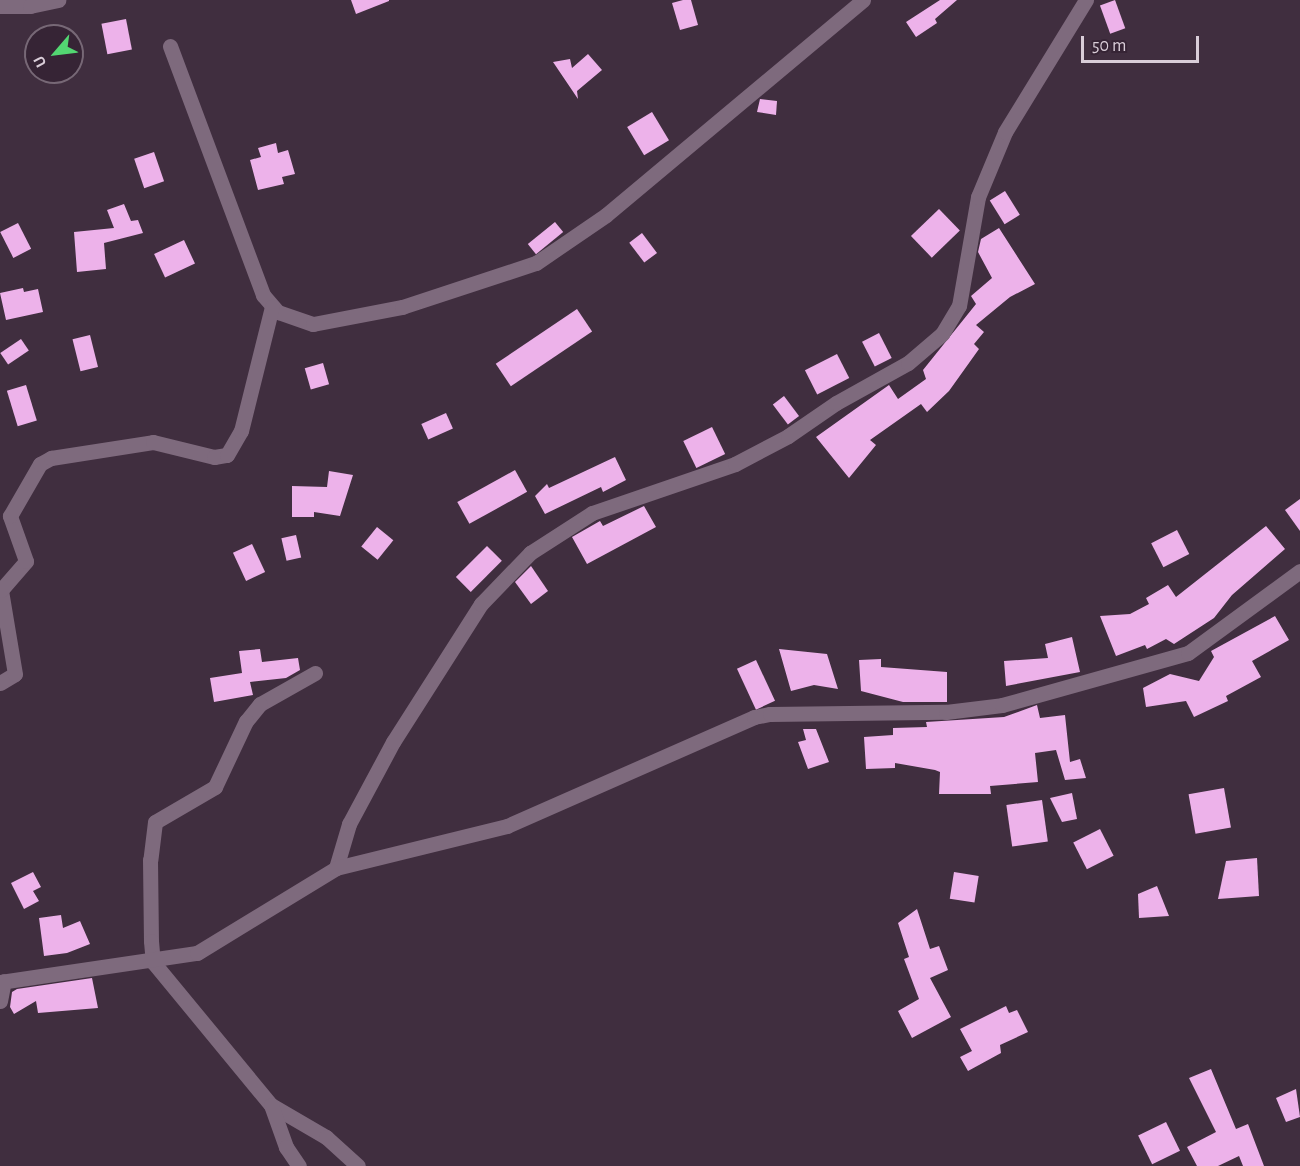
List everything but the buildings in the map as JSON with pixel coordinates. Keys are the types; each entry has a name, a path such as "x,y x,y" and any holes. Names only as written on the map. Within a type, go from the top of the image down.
{"street":[{"path":"0,6 58,0"},
{"path":"170,46 263,295 272,307 299,321 313,324 402,307 536,262 606,215 862,0"},
{"path":"336,868 348,824 393,742 481,604 530,553 592,513 735,464 788,436 836,403 908,363 942,334 958,306 978,196 1005,132 1086,0"},
{"path":"0,683 15,674 1,590 26,561 10,516 40,464 51,458 153,442 214,457 227,454 241,431 272,307"},
{"path":"0,1001 2,982 153,962 201,951 336,868 507,826 761,716 946,712 1002,705 1188,653 1300,571"},
{"path":"299,1166 286,1147 271,1105 153,962 150,860 155,822 215,787 246,721 260,704 315,672"},
{"path":"271,1105 326,1137 358,1166"}]}
